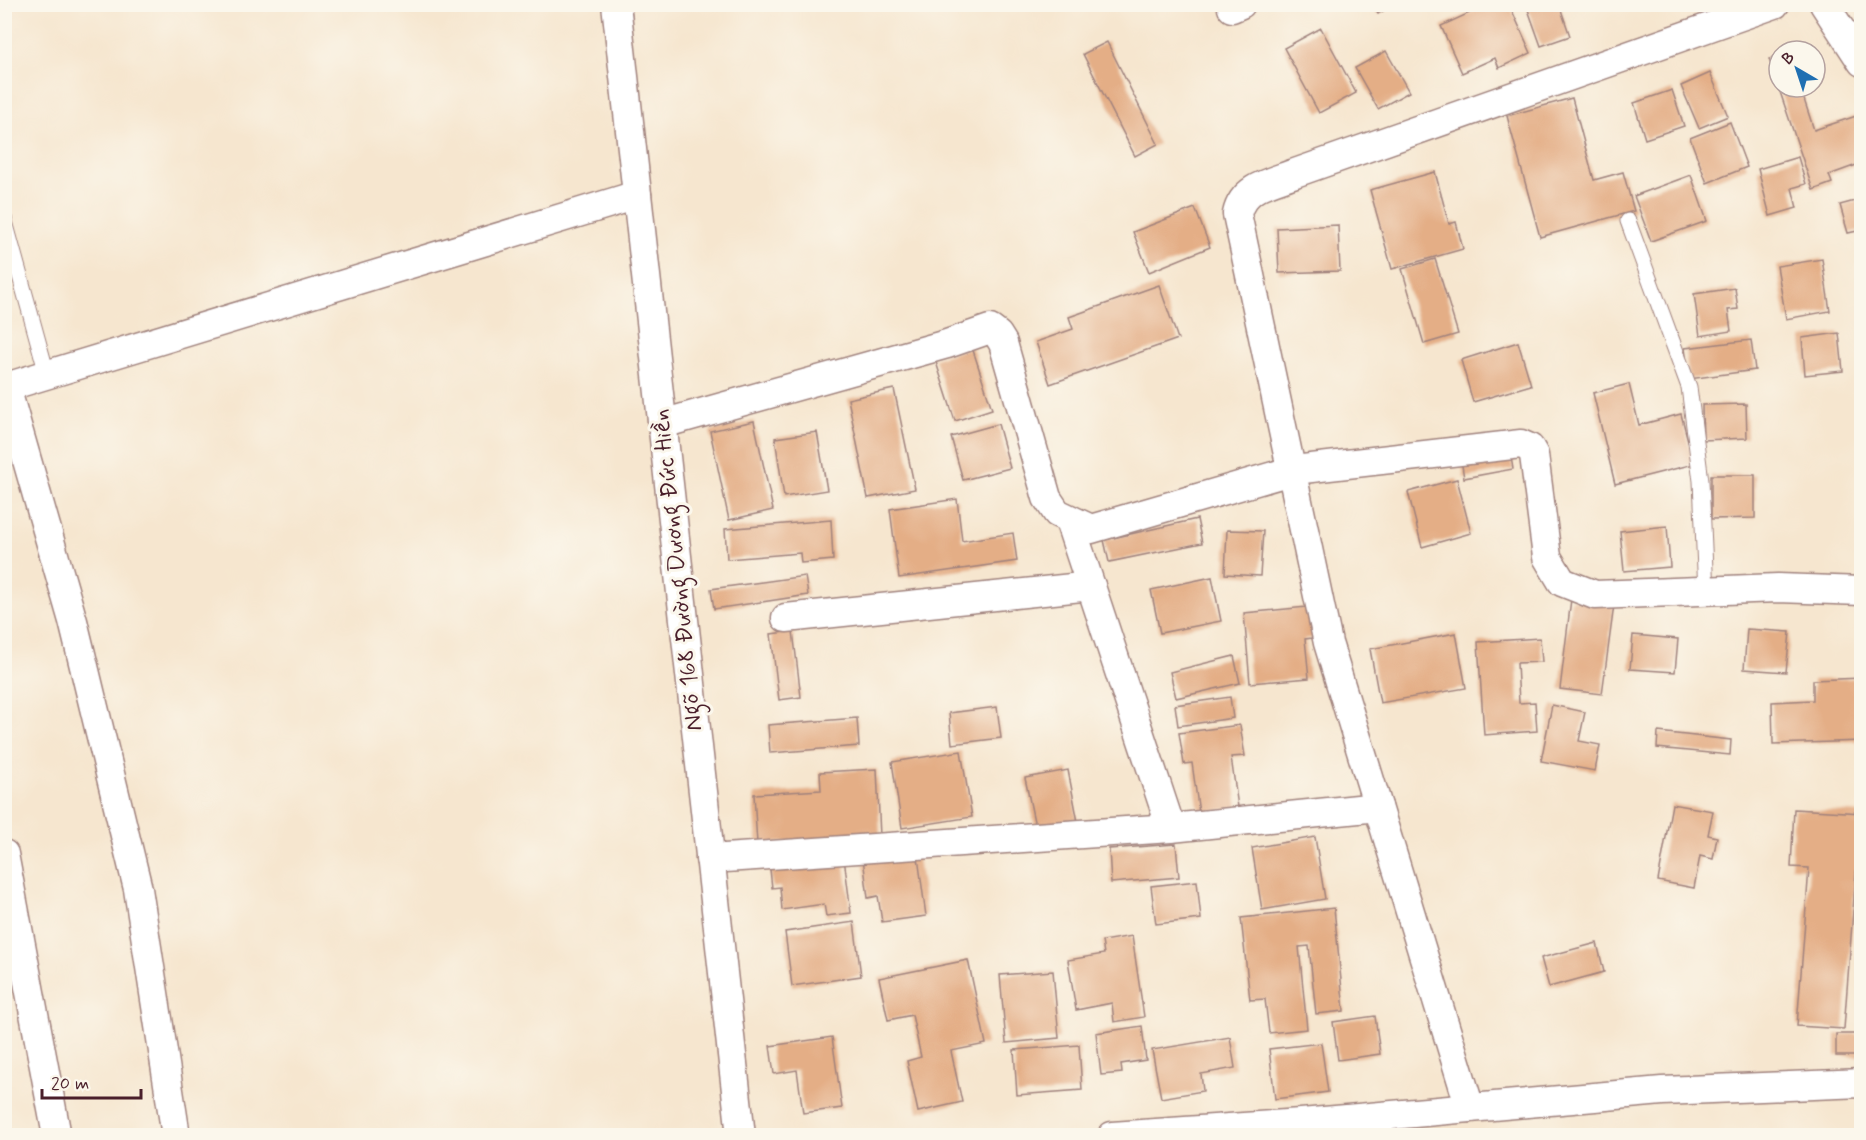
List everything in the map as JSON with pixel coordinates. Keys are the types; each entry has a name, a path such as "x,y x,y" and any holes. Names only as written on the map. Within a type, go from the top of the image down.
{"street":[{"name":"Ngõ 168 Đường Dương Đức Hiền","path":"616,4 741,1136"},
{"path":"1470,1108 1328,643 1294,470 1237,214 1243,198 1253,189 1775,4"},
{"path":"1824,4 1862,62"},
{"path":"176,1136 138,889 73,621 5,387 637,195"},
{"path":"662,424 947,344 990,329 1003,343 1047,498 1057,513 1091,529 1294,470 1521,444 1530,448 1534,455 1547,557 1562,582 1595,595 1778,588 1862,591"},
{"path":"1069,520 1171,828"},
{"path":"786,618 1091,586"},
{"path":"710,860 1171,828 1378,807"},
{"path":"4,854 57,1136"},
{"path":"1112,1136 1662,1091 1862,1083"}],"lane":[{"path":"4,218 47,374"},
{"path":"1628,221 1689,387 1701,481 1706,592"}],"building":[{"path":"1372,4 1395,4 1378,14"},
{"path":"1478,4 1509,4 1531,53 1499,68 1495,58 1462,73 1441,26 1474,11 1472,7"},
{"path":"1526,4 1559,4 1570,36 1541,46"},
{"path":"1321,28 1356,93 1319,113 1284,48"},
{"path":"1107,42 1158,144 1135,156 1083,54"},
{"path":"1386,51 1409,92 1378,109 1355,68"},
{"path":"1710,73 1728,116 1699,128 1681,86"},
{"path":"1672,90 1684,126 1645,139 1634,103"},
{"path":"1572,98 1594,180 1623,172 1634,211 1540,237 1507,116"},
{"path":"1782,99 1804,99 1814,130 1862,114 1862,163 1829,175 1832,183 1813,190"},
{"path":"1730,122 1747,167 1707,183 1690,138"},
{"path":"1798,157 1806,184 1792,188 1797,208 1770,216 1758,169"},
{"path":"1435,172 1449,224 1456,222 1463,249 1392,269 1370,190"},
{"path":"1691,175 1707,221 1651,241 1634,196"},
{"path":"1862,199 1862,230 1848,233 1840,205"},
{"path":"1195,208 1210,247 1149,272 1133,232"},
{"path":"1338,225 1340,271 1279,273 1277,228"},
{"path":"1435,259 1458,334 1424,344 1402,269"},
{"path":"1822,259 1830,311 1786,319 1777,266"},
{"path":"1159,285 1178,339 1050,384 1036,342 1073,329 1069,317"},
{"path":"1735,288 1738,309 1728,310 1731,331 1700,336 1694,294"},
{"path":"1839,333 1843,371 1805,375 1802,338"},
{"path":"1751,340 1755,370 1689,379 1685,348"},
{"path":"1518,342 1531,385 1473,402 1461,360"},
{"path":"972,347 992,409 955,421 935,359"},
{"path":"1629,384 1639,425 1681,414 1694,464 1615,484 1593,393"},
{"path":"894,389 915,489 868,498 848,399"},
{"path":"1746,404 1747,438 1703,440 1702,405"},
{"path":"754,421 773,510 729,520 710,431"},
{"path":"998,424 1010,468 963,480 951,437"},
{"path":"817,432 827,490 784,497 775,438"},
{"path":"1510,451 1513,469 1464,478 1461,459"},
{"path":"1711,475 1755,475 1755,518 1711,519"},
{"path":"1457,479 1471,533 1422,547 1408,492"},
{"path":"957,499 962,541 1013,533 1017,561 899,578 890,509"},
{"path":"1197,519 1202,543 1109,562 1104,540"},
{"path":"831,520 833,560 801,563 800,553 727,559 725,529"},
{"path":"1667,526 1670,567 1624,571 1620,531"},
{"path":"1227,530 1263,531 1260,576 1225,574"},
{"path":"805,576 808,595 714,609 711,589"},
{"path":"1212,577 1221,621 1160,633 1151,590"},
{"path":"1571,599 1614,605 1602,694 1560,689"},
{"path":"1317,606 1320,637 1305,639 1309,678 1250,683 1244,613"},
{"path":"1747,629 1790,632 1786,672 1744,669"},
{"path":"793,631 801,697 779,700 771,634"},
{"path":"1456,633 1466,688 1380,703 1370,649"},
{"path":"1633,635 1678,639 1675,672 1630,669"},
{"path":"1540,638 1542,662 1517,663 1519,703 1535,702 1537,731 1484,735 1478,642"},
{"path":"1234,656 1240,683 1176,698 1170,672"},
{"path":"1862,678 1862,741 1773,744 1772,702 1813,700 1813,680"},
{"path":"1230,697 1233,718 1178,726 1175,705"},
{"path":"1552,705 1585,712 1579,741 1600,745 1595,771 1541,761"},
{"path":"997,707 1001,738 952,744 949,713"},
{"path":"857,718 859,746 770,753 768,725"},
{"path":"1240,725 1245,756 1231,757 1238,807 1199,813 1192,763 1184,764 1179,733"},
{"path":"1658,732 1731,740 1730,755 1657,748"},
{"path":"961,751 972,817 902,828 892,762"},
{"path":"877,769 880,837 757,844 754,794 821,790 820,772"},
{"path":"1068,770 1078,822 1036,831 1025,778"},
{"path":"1672,804 1713,811 1708,835 1717,837 1713,859 1700,856 1694,888 1658,881"},
{"path":"1794,809 1862,813 1862,872 1856,871 1844,1029 1797,1026 1809,868 1791,867"},
{"path":"1315,837 1325,899 1262,910 1252,848"},
{"path":"1176,844 1179,877 1111,883 1109,849"},
{"path":"917,850 926,916 882,922 878,896 868,898 863,858"},
{"path":"844,858 851,913 826,916 824,904 782,910 780,887 772,888 770,869"},
{"path":"1197,881 1201,919 1156,924 1151,886"},
{"path":"1334,908 1344,1011 1316,1014 1309,946 1299,947 1307,1029 1269,1033 1265,999 1250,1000 1241,918"},
{"path":"854,922 861,976 792,986 785,932"},
{"path":"1132,936 1144,1017 1114,1022 1112,1003 1076,1010 1068,960 1104,954 1102,941"},
{"path":"1597,943 1604,972 1549,987 1541,958"},
{"path":"968,960 986,1044 951,1051 962,1102 918,1112 907,1061 921,1057 912,1015 888,1020 879,978"},
{"path":"1053,971 1059,1038 1006,1043 1000,975"},
{"path":"1375,1016 1380,1054 1338,1060 1333,1022"},
{"path":"1142,1026 1146,1060 1121,1064 1122,1073 1101,1075 1096,1033"},
{"path":"1836,1034 1862,1034 1862,1056 1836,1056"},
{"path":"832,1037 842,1108 803,1113 797,1070 774,1074 770,1046"},
{"path":"1230,1037 1235,1068 1201,1074 1203,1091 1161,1098 1152,1050"},
{"path":"1321,1043 1328,1092 1275,1099 1269,1049"},
{"path":"1079,1045 1082,1090 1017,1095 1014,1050"}]}
